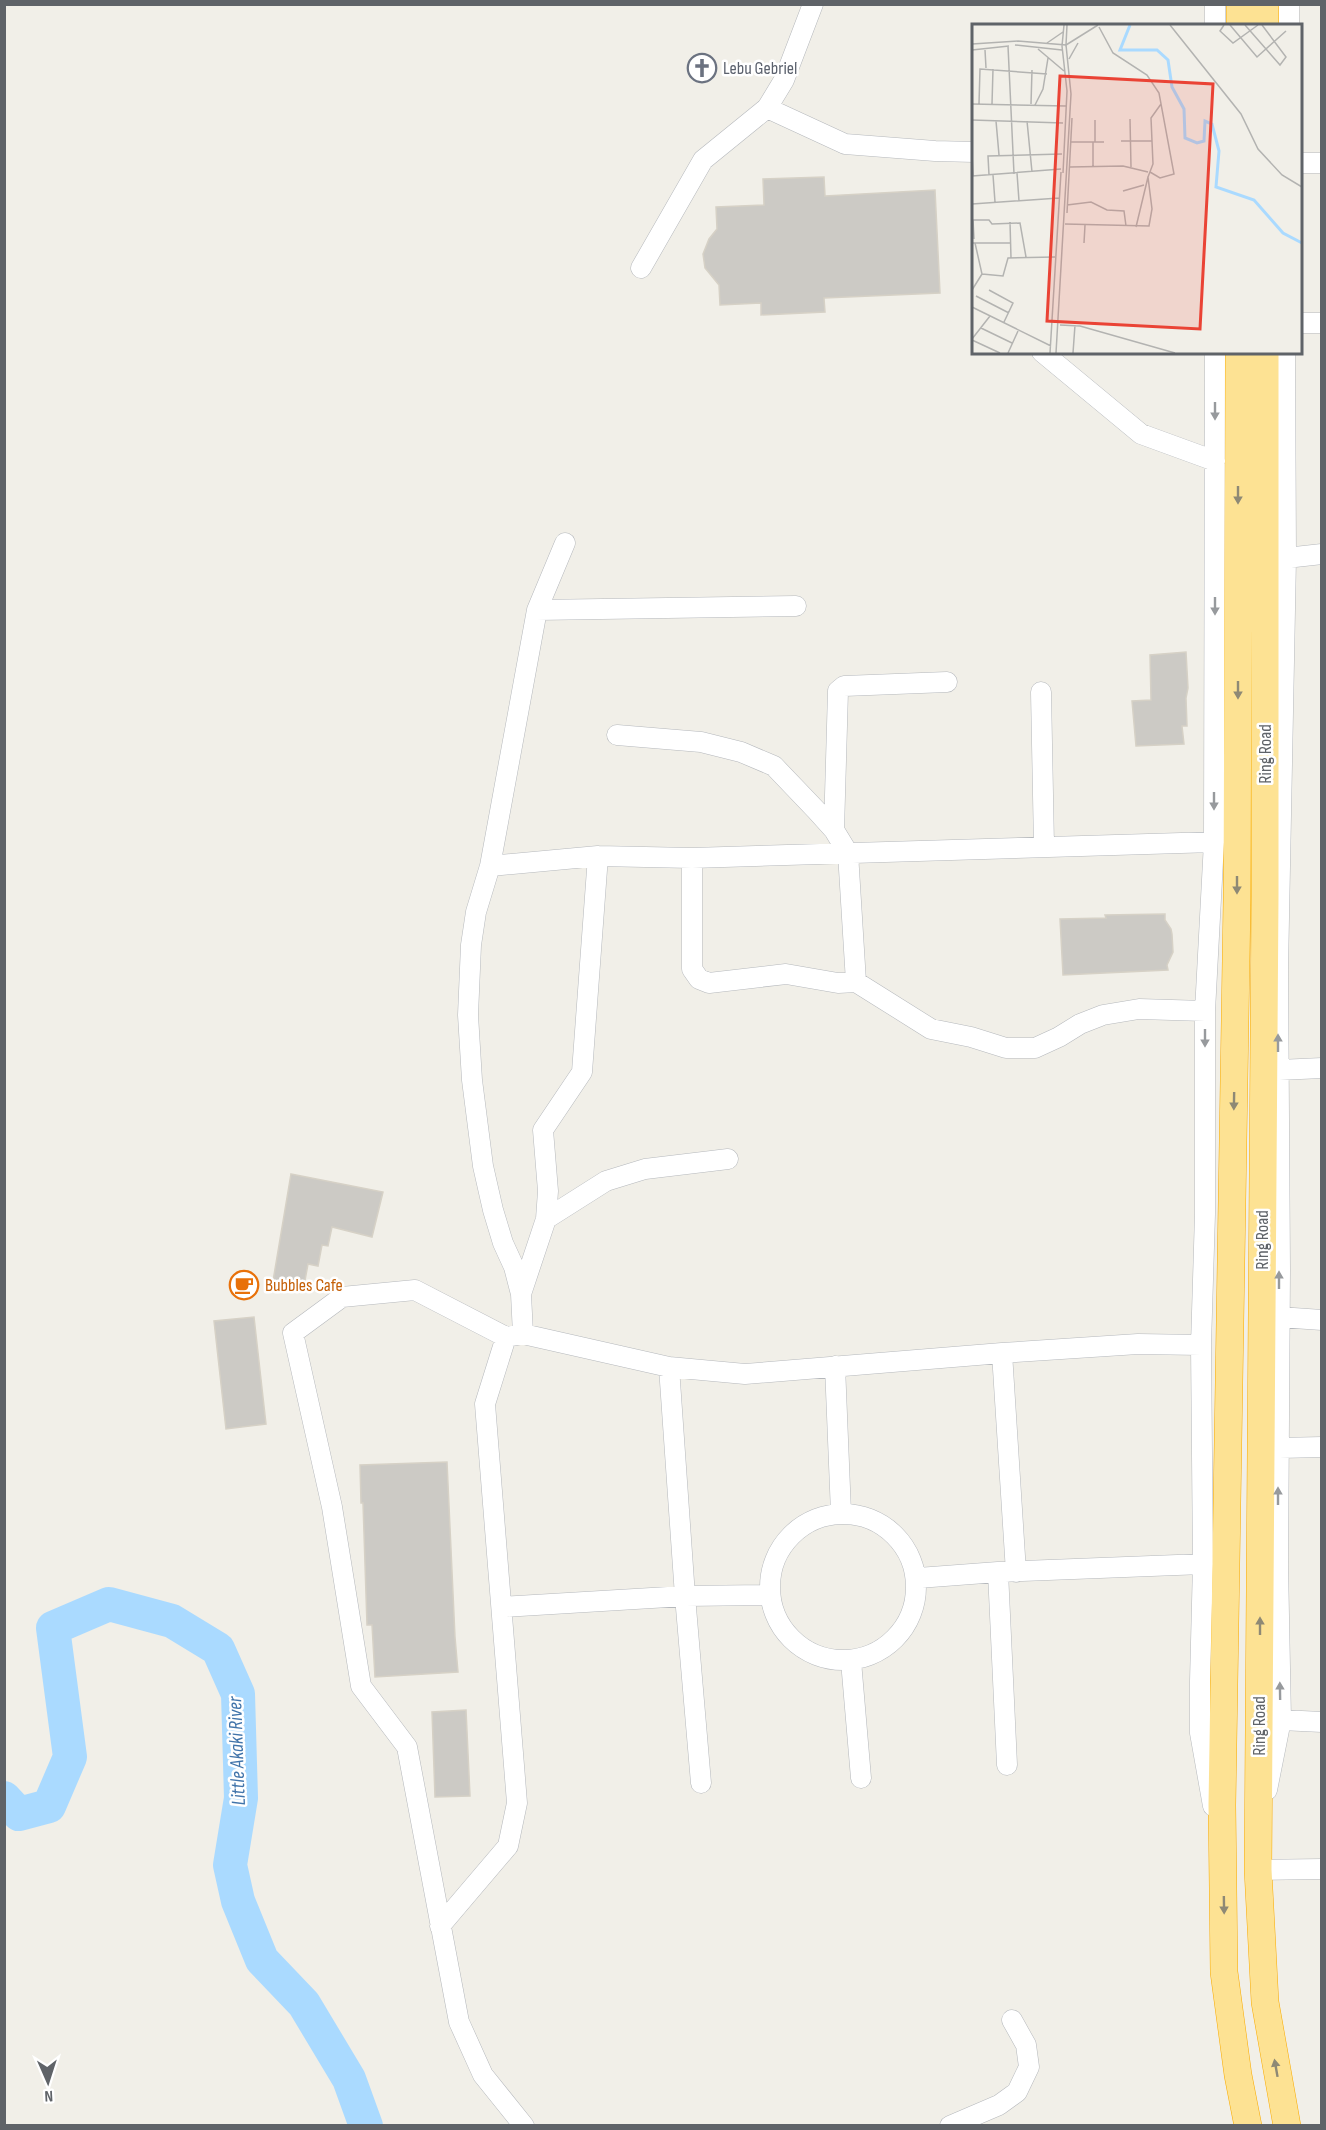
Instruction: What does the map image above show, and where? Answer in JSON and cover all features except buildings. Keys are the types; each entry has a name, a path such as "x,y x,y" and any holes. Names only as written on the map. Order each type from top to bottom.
{"highway":[{"path":"1240,4 1240,24"},
{"path":"1265,4 1265,24"},
{"name":"Ring Road","path":"1239,354 1237,900 1222,1846 1224,1972 1238,2075 1248,2126"},
{"name":"Ring Road","path":"1265,354 1265,907 1258,1870 1265,2002 1287,2126"}],"street":[{"path":"641,268 703,160 768,108 784,80 813,4"},
{"path":"1215,4 1215,24"},
{"path":"1289,4 1289,24"},
{"path":"768,108 845,144 972,152"},
{"path":"1302,163 1322,163"},
{"path":"1302,323 1322,323"},
{"path":"1044,354 1141,434 1215,461"},
{"path":"1215,354 1214,842 1205,1011 1205,1214 1201,1345 1203,1564 1200,1733 1222,1846"},
{"path":"1258,1831 1281,1720 1278,1448 1278,969 1286,558 1285,354"},
{"path":"521,1294 514,1267 503,1243 493,1210 483,1166 469,1044 471,945 476,912 490,866 537,610 565,543"},
{"path":"1286,558 1322,554"},
{"path":"537,610 796,606"},
{"path":"834,831 838,691 844,686 947,682"},
{"path":"1041,692 1044,846"},
{"path":"617,735 701,742 741,752 774,766 834,831 849,853 856,982"},
{"path":"490,866 598,856 692,858 1214,842"},
{"path":"440,1926 508,1846 517,1803 485,1404 514,1336 521,1294 546,1219 548,1191 543,1130 582,1072 598,856"},
{"path":"692,858 692,969 699,979 709,983 786,974 838,983 856,982 931,1029 971,1037 1006,1048 1035,1048 1080,1024 1103,1015 1139,1009 1205,1011"},
{"path":"1279,1070 1322,1068"},
{"path":"546,1219 606,1181 645,1170 728,1159"},
{"path":"524,2126 483,2075 459,2022 407,1746 361,1686 332,1507 293,1333 342,1297 415,1290 514,1336 669,1367 745,1374 1138,1344 1201,1345"},
{"path":"1279,1317 1322,1320"},
{"path":"1002,1353 1007,1572 1007,1765"},
{"path":"835,1366 841,1513"},
{"path":"669,1367 701,1783"},
{"path":"1278,1448 1322,1447"},
{"path":"841,1513 864,1516 884,1525 901,1541 913,1560 918,1578 915,1605 906,1626 891,1643 872,1654 851,1661 827,1658 806,1650 788,1636 776,1617 770,1595 771,1571 780,1548 796,1530 817,1518 841,1513"},
{"path":"918,1578 1203,1564"},
{"path":"502,1607 685,1596 770,1595"},
{"path":"851,1661 861,1778"},
{"path":"1281,1720 1322,1722"},
{"path":"1258,1870 1322,1869"},
{"path":"950,2126 999,2106 1017,2092 1029,2067 1026,2045 1012,2020"}],"waterway":[{"name":"Little Akaki River","path":"4,1798 19,1814 49,1806 70,1757 53,1628 109,1604 172,1621 218,1649 238,1694 241,1798 230,1865 238,1901 262,1960 304,2004 349,2079 366,2126"}],"place":[{"name":"Lebu Gebriel","path":"702,68"},
{"name":"Bubbles Cafe","path":"244,1285"}]}
